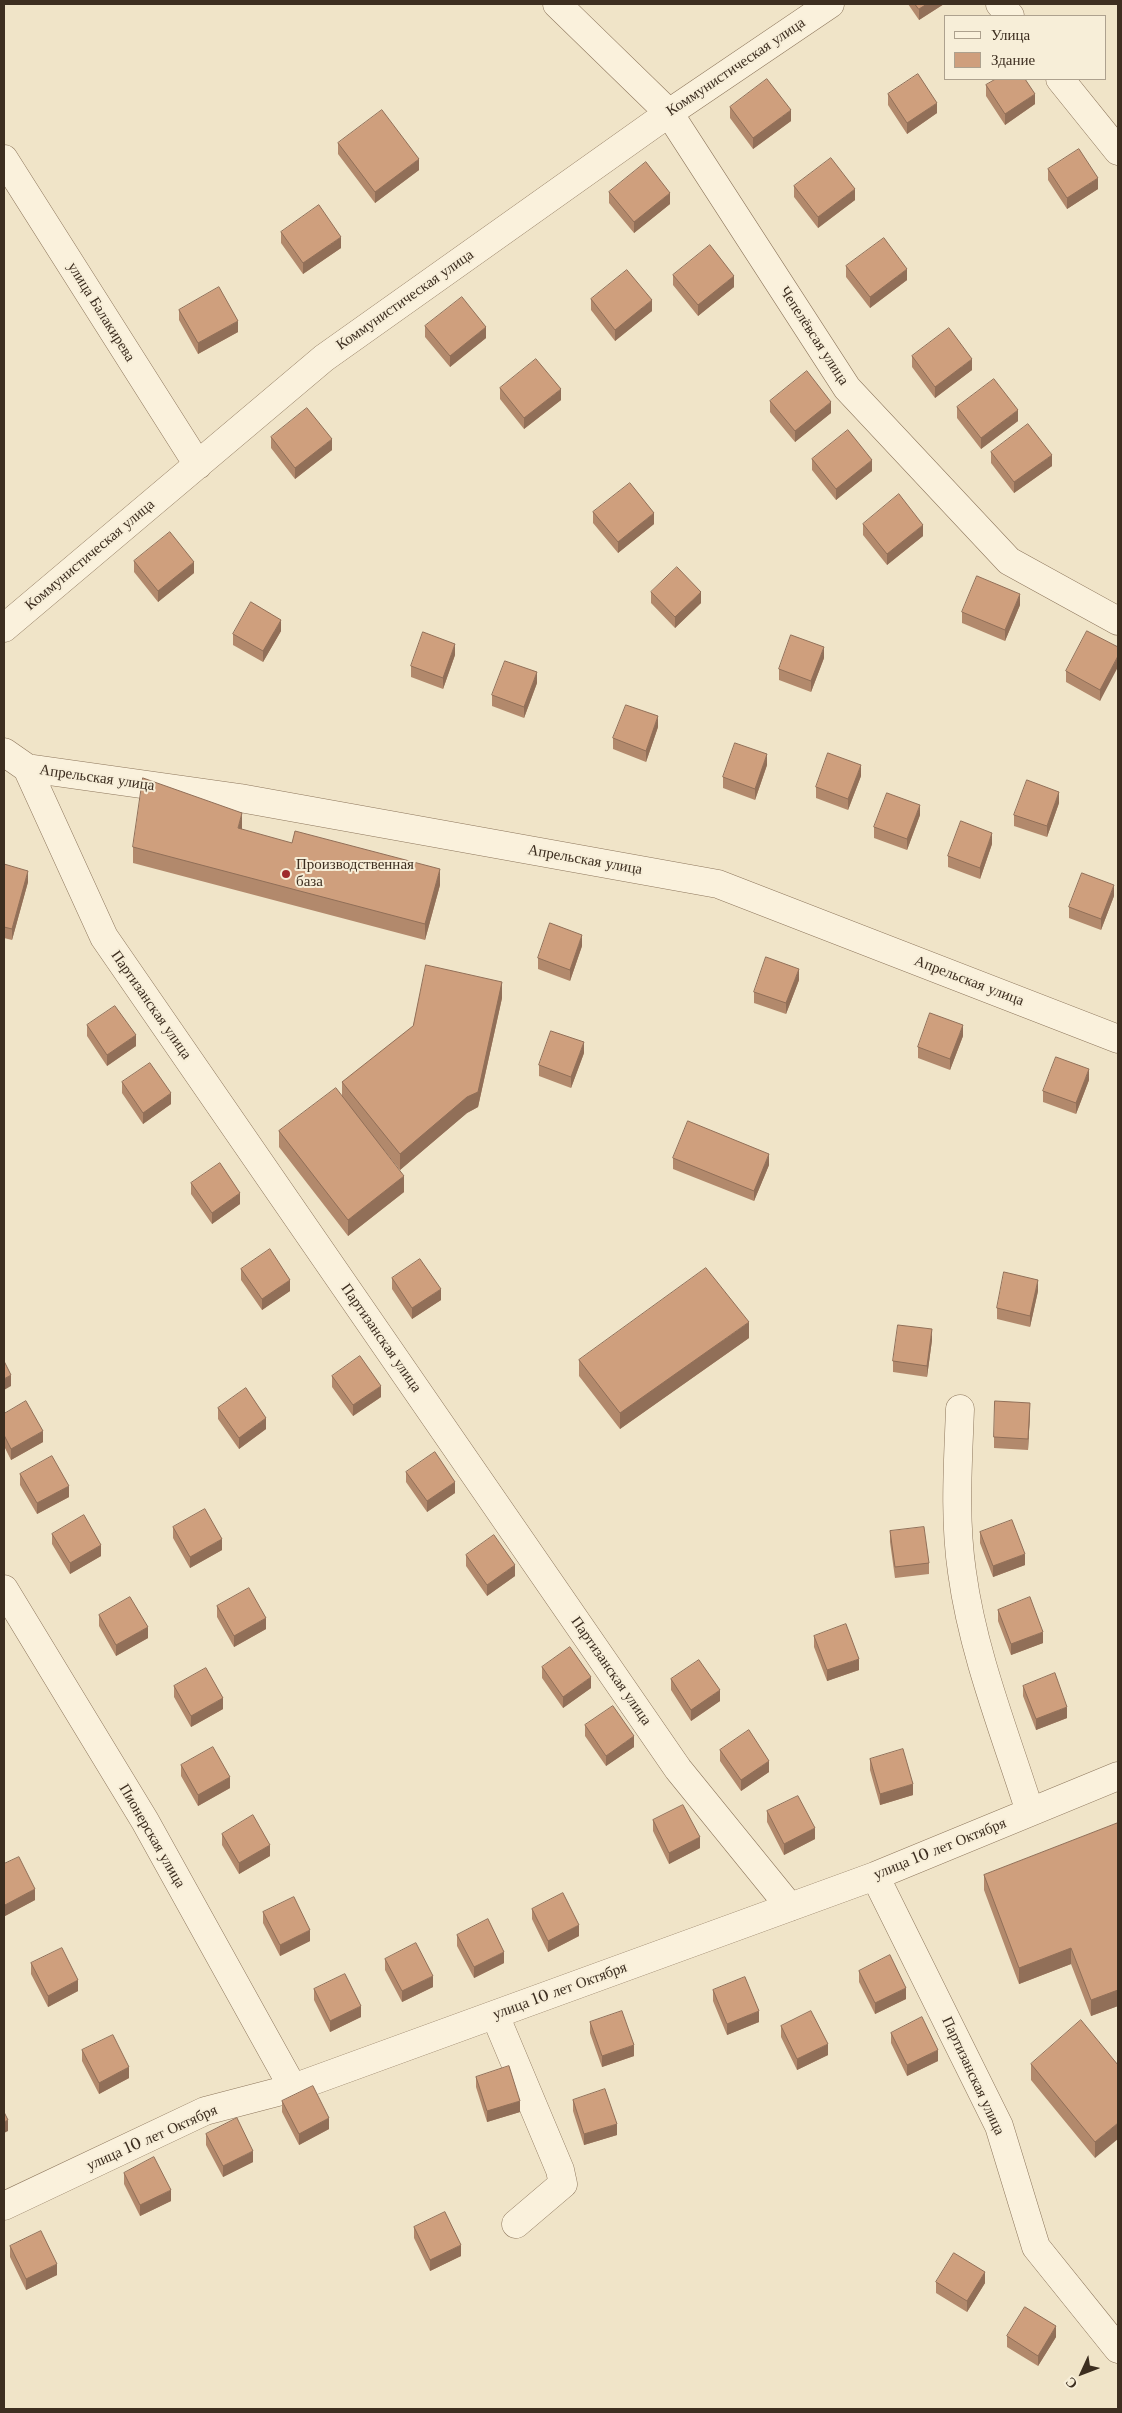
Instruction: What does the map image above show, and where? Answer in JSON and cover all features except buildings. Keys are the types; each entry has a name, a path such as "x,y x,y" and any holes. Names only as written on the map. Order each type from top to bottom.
{"street":[{"name":"Чепелёвсая улица","path":"557,4 669,113 847,388 1009,561 1118,621"},
{"name":"Коммунистическая улица","path":"4,628 324,358 669,113 830,4"},
{"path":"1000,4 1009,15"},
{"path":"1061,80 1118,151"},
{"name":"улица Балакирева","path":"4,159 198,465"},
{"path":"4,752 27,768"},
{"name":"Апрельская улица","path":"27,768 240,798 718,884 1118,1039"},
{"name":"Партизанская улица","path":"27,768 104,937 678,1769 790,1908"},
{"path":"960,1409 956,1504 961,1571 972,1633 1030,1812"},
{"name":"Пионерская улица","path":"4,1590 145,1820 293,2088"},
{"name":"улица 10 лет Октября","path":"4,2206 205,2111 293,2088 790,1908 875,1876 1118,1776"},
{"name":"Партизанская улица","path":"875,1876 1000,2126 1036,2247 1118,2349"},
{"path":"495,2015 560,2170 562,2184 516,2224"}],"place":[{"name":"Производственная база","path":"286,874"}]}
